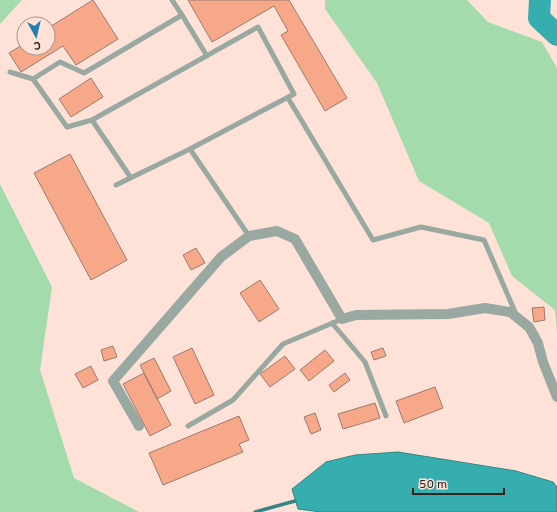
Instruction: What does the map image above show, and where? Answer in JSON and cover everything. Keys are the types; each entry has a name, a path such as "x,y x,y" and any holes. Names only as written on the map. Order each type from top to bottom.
{"street":[{"path":"139,426 113,380 221,257 249,236 277,231 295,239 342,319 356,315 448,314 485,308 510,312 529,327 538,343 543,362 557,397"}],"lane":[{"path":"172,0 207,56"},
{"path":"33,79 60,62 84,73 182,15"},
{"path":"10,72 33,79 67,127 92,120 258,27 294,94 190,149 116,185"},
{"path":"288,98 373,240 421,227 484,240 518,318"},
{"path":"92,120 131,178"},
{"path":"190,149 249,236"},
{"path":"188,426 233,400 283,344 342,319"},
{"path":"332,323 365,362 386,416"}],"green space":[{"path":"0,0 22,0 0,24"},
{"path":"325,0 467,0 488,22 542,42 557,68 557,333 555,310 512,276 489,223 419,181 377,83 325,9"},
{"path":"0,184 52,287 40,370 74,478 139,512 0,512"}],"water":[{"path":"398,452 516,471 553,482 557,487 557,512 321,512 298,509 292,489 326,462 355,455"}],"building":[{"path":"93,0 118,39 76,65 63,46 56,50 56,23"},
{"path":"188,0 289,0 347,98 325,111 281,35 288,31 274,6 212,42"},
{"path":"16,49 16,56 47,56 21,72 9,53"},
{"path":"91,78 103,97 71,117 59,99"},
{"path":"70,154 127,260 91,280 34,173"},
{"path":"196,248 205,263 191,270 183,255"},
{"path":"260,280 279,309 259,322 240,293"},
{"path":"544,307 545,320 534,322 532,308"},
{"path":"113,346 117,357 104,361 101,350"},
{"path":"192,348 214,395 195,404 173,357"},
{"path":"383,348 386,356 374,360 371,352"},
{"path":"325,350 334,361 309,381 300,370"},
{"path":"285,356 295,369 270,387 260,374"},
{"path":"154,358 171,391 157,399 140,365"},
{"path":"91,366 98,380 83,388 75,374"},
{"path":"144,373 171,425 150,436 123,384"},
{"path":"345,373 350,380 334,392 329,385"},
{"path":"435,387 443,408 404,423 396,401"},
{"path":"375,403 380,418 343,429 338,414"},
{"path":"315,413 321,430 311,434 304,417"},
{"path":"239,416 249,440 239,444 243,452 163,485 149,453"}],"waterway":[{"path":"540,0 539,18 557,35"},
{"path":"255,512 295,501"}]}
